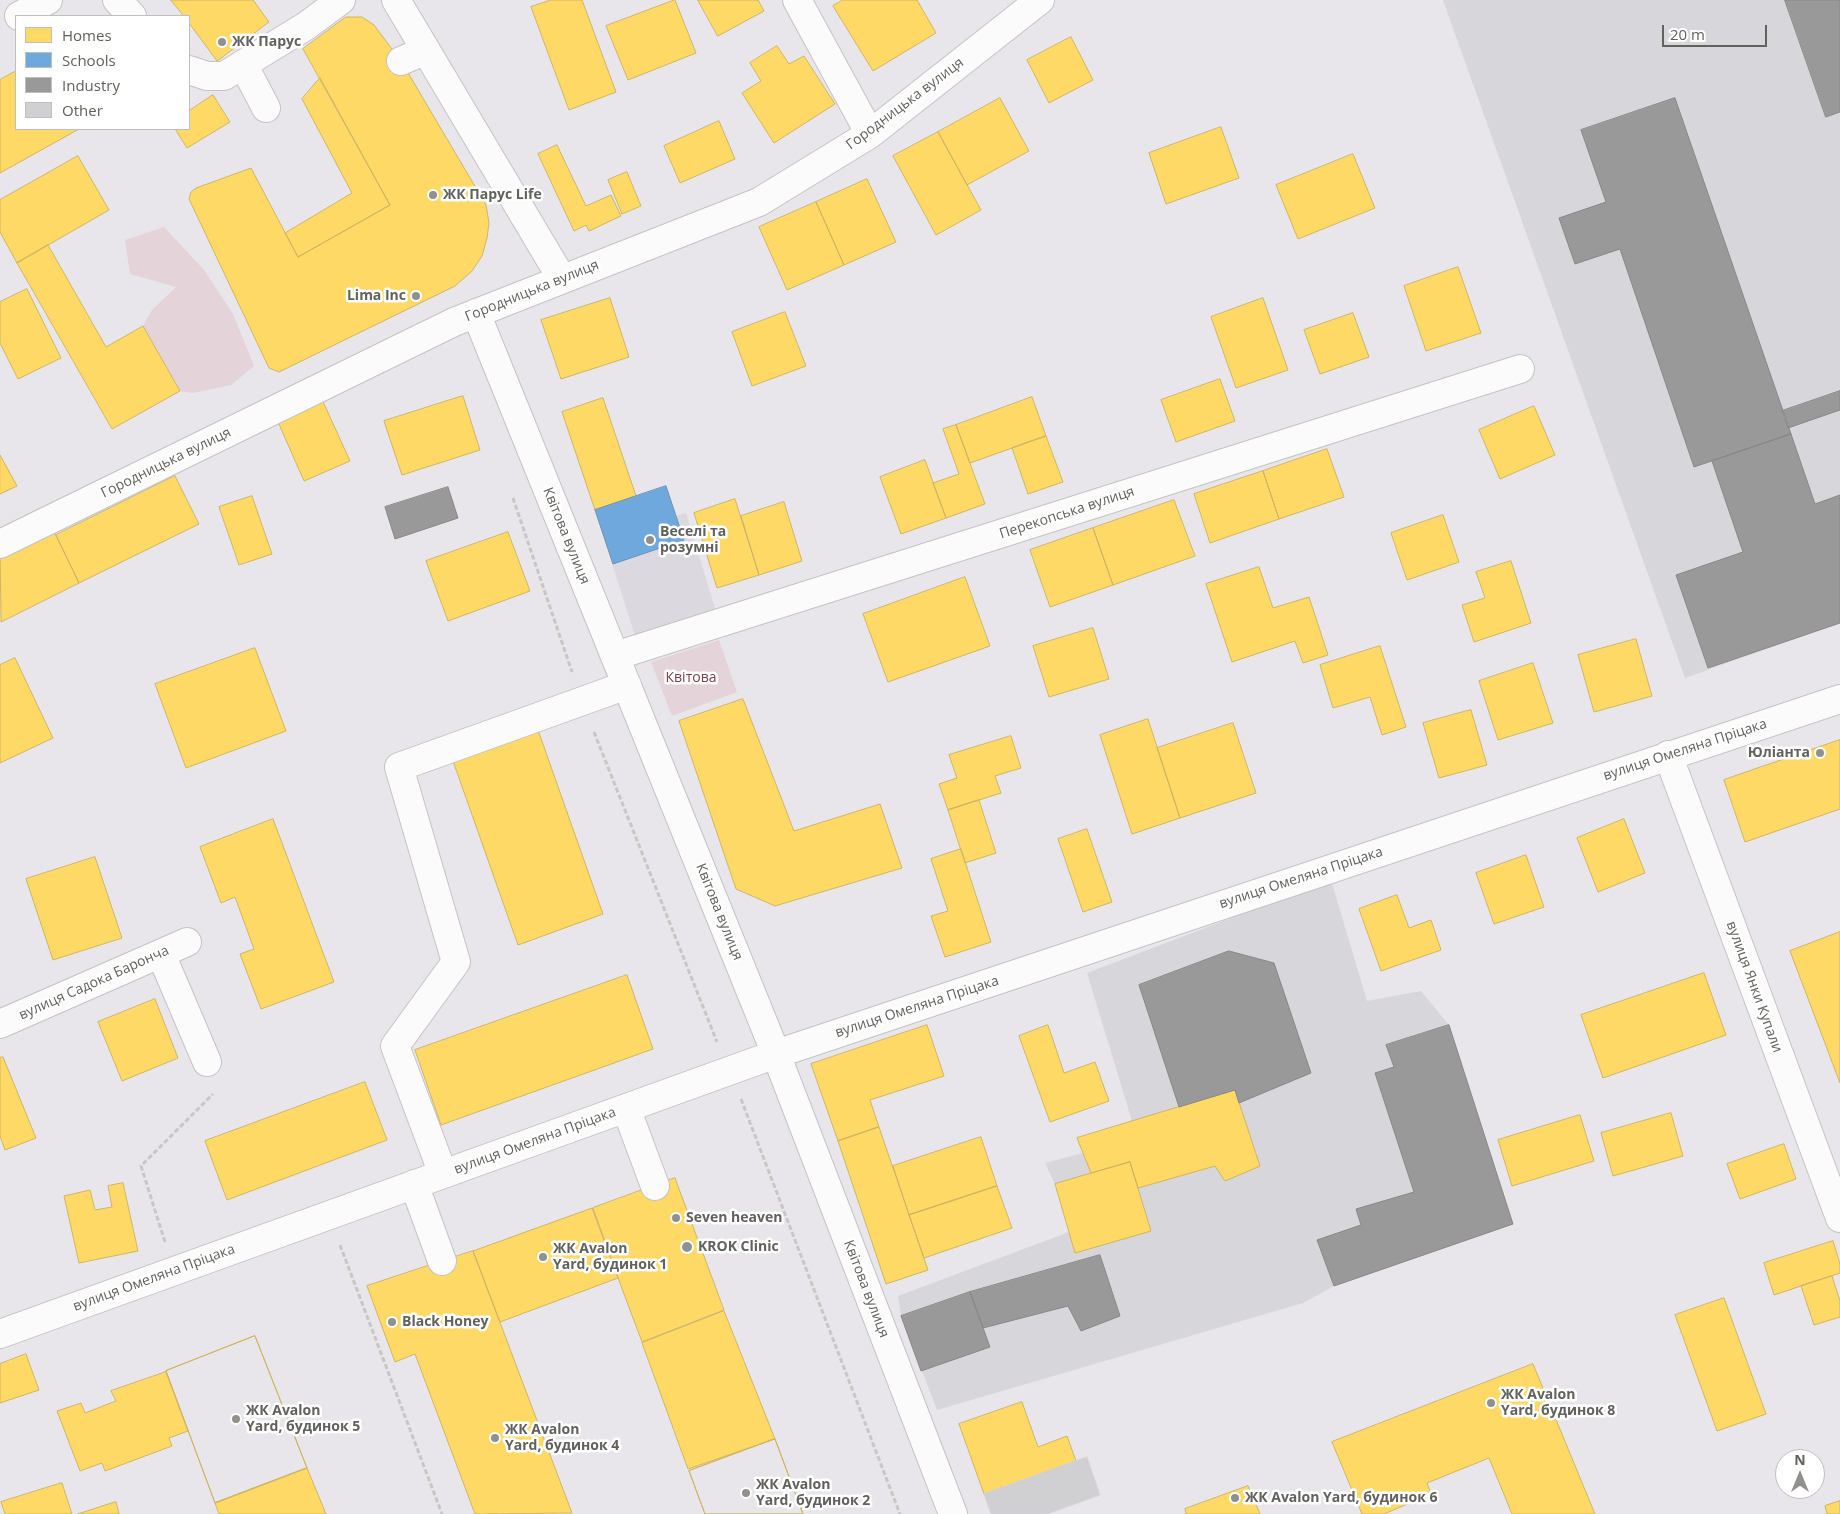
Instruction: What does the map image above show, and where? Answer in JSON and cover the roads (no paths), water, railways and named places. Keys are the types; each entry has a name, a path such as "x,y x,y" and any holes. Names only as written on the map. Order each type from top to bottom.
{"street":[{"path":"21,15 48,0"},
{"path":"116,0 131,15"},
{"path":"190,70 207,76 224,76 306,26 341,0"},
{"path":"396,0 562,278"},
{"path":"797,0 870,134"},
{"name":"Городницька вулиця","path":"0,544 476,312 759,202 870,134 1040,0"},
{"path":"0,27 15,18"},
{"path":"402,61 426,50"},
{"path":"243,64 266,108"},
{"name":"Квітова вулиця","path":"476,312 776,1054 953,1514"},
{"name":"Перекопська вулиця","path":"615,656 1520,370"},
{"path":"443,1174 395,1046 456,962 399,767 627,685"},
{"name":"вулиця Омеляна Пріцака","path":"0,1334 776,1054 1840,698"},
{"name":"вулиця Янки Купали","path":"1668,756 1835,1190 1840,1218"},
{"name":"вулиця Садока Баронча","path":"0,1024 187,942"},
{"path":"161,954 206,1062"},
{"path":"626,1108 655,1186"},
{"path":"411,1186 442,1261"}],"place":[{"name":"ЖК Парус","path":"222,42"},
{"name":"ЖК Парус Life","path":"433,195"},
{"name":"Lima Inc","path":"416,296"},
{"name":"Веселі та розумні","path":"650,540"},
{"name":"Юліанта","path":"1820,753"},
{"name":"Seven heaven","path":"676,1218"},
{"name":"KROK Clinic","path":"687,1247"},
{"name":"ЖК Avalon Yard, будинок 1","path":"543,1257"},
{"name":"Black Honey","path":"392,1322"},
{"name":"ЖК Avalon Yard, будинок 8","path":"1491,1403"},
{"name":"ЖК Avalon Yard, будинок 5","path":"236,1419"},
{"name":"ЖК Avalon Yard, будинок 4","path":"495,1438"},
{"name":"ЖК Avalon Yard, будинок 2","path":"746,1493"},
{"name":"ЖК Avalon Yard, будинок 6","path":"1235,1498"}],"park label":[{"name":"Квітова","path":"691,678"}]}
